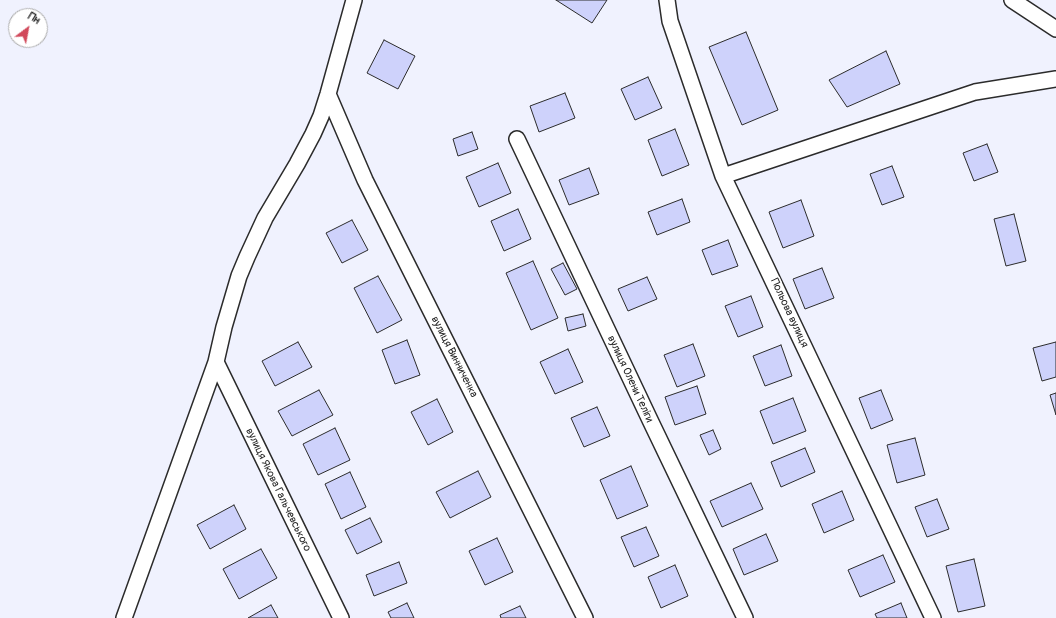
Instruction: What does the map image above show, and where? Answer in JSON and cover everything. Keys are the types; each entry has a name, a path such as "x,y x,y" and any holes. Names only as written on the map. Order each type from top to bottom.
{"street":[{"path":"124,618 216,362 224,327 239,276 265,218 297,164 321,116 354,0"},
{"name":"Польова вулиця","path":"667,0 670,21 724,176 933,618"},
{"path":"1012,0 1056,29"},
{"path":"724,176 975,92 1056,79"},
{"name":"вулиця Винниченка","path":"328,94 365,180 585,618"},
{"name":"вулиця Олени Теліги","path":"517,139 745,618"},
{"name":"вулиця Якова Гальчевського","path":"216,362 341,618"}],"building":[{"path":"556,0 607,0 592,23"},
{"path":"746,32 778,110 742,125 709,47"},
{"path":"384,40 415,56 398,89 367,73"},
{"path":"886,51 900,84 847,107 829,80"},
{"path":"648,77 662,108 635,120 621,89"},
{"path":"565,93 575,118 539,132 530,106"},
{"path":"675,129 689,165 662,176 648,140"},
{"path":"472,132 478,149 458,156 453,139"},
{"path":"987,144 998,172 974,181 963,153"},
{"path":"498,163 511,193 479,207 466,177"},
{"path":"892,166 904,197 882,205 870,174"},
{"path":"589,168 599,194 569,205 559,180"},
{"path":"682,199 690,222 657,235 648,212"},
{"path":"801,200 814,236 783,248 769,212"},
{"path":"518,209 531,239 504,251 491,221"},
{"path":"1014,214 1026,261 1006,266 994,219"},
{"path":"352,220 368,250 342,263 326,233"},
{"path":"728,240 738,266 712,275 702,250"},
{"path":"533,261 558,318 531,330 506,273"},
{"path":"563,263 577,289 565,295 551,269"},
{"path":"822,268 834,298 805,309 793,279"},
{"path":"378,276 402,320 377,333 354,288"},
{"path":"647,277 657,299 628,311 618,289"},
{"path":"751,296 763,327 738,337 725,306"},
{"path":"583,314 586,326 568,331 565,318"},
{"path":"407,340 420,375 395,384 382,350"},
{"path":"298,342 312,367 275,386 262,361"},
{"path":"1056,342 1056,377 1042,381 1033,348"},
{"path":"693,344 705,376 677,387 664,355"},
{"path":"781,345 792,376 765,386 753,356"},
{"path":"568,349 583,382 555,394 540,362"},
{"path":"697,386 706,414 675,425 665,397"},
{"path":"319,390 333,415 292,436 278,411"},
{"path":"881,390 893,420 871,429 859,398"},
{"path":"1056,393 1056,415 1050,395"},
{"path":"793,398 806,431 773,444 760,411"},
{"path":"437,399 453,432 428,445 411,412"},
{"path":"597,407 610,436 584,447 571,418"},
{"path":"335,428 350,460 318,475 303,444"},
{"path":"713,430 721,449 709,455 700,435"},
{"path":"915,438 925,475 897,483 887,445"},
{"path":"805,448 815,472 781,487 771,462"},
{"path":"631,466 648,506 617,519 600,480"},
{"path":"478,471 491,497 450,518 436,492"},
{"path":"350,472 366,507 341,519 325,484"},
{"path":"751,483 763,509 722,527 710,501"},
{"path":"842,491 854,520 824,533 812,504"},
{"path":"937,499 949,529 927,537 915,507"},
{"path":"234,505 246,529 210,549 197,525"},
{"path":"370,518 382,542 357,554 345,530"},
{"path":"646,527 659,556 634,567 621,537"},
{"path":"766,534 778,561 744,575 733,549"},
{"path":"497,538 513,572 485,585 469,551"},
{"path":"261,549 277,578 239,599 223,569"},
{"path":"883,555 895,582 860,597 848,570"},
{"path":"974,559 985,606 958,612 946,566"},
{"path":"399,562 407,583 374,596 366,575"},
{"path":"675,565 688,596 661,608 648,577"},
{"path":"407,603 414,618 391,618 388,612"},
{"path":"901,603 907,618 877,618 875,614"},
{"path":"271,605 278,618 248,618"},
{"path":"520,606 526,618 501,618 500,615"}]}
